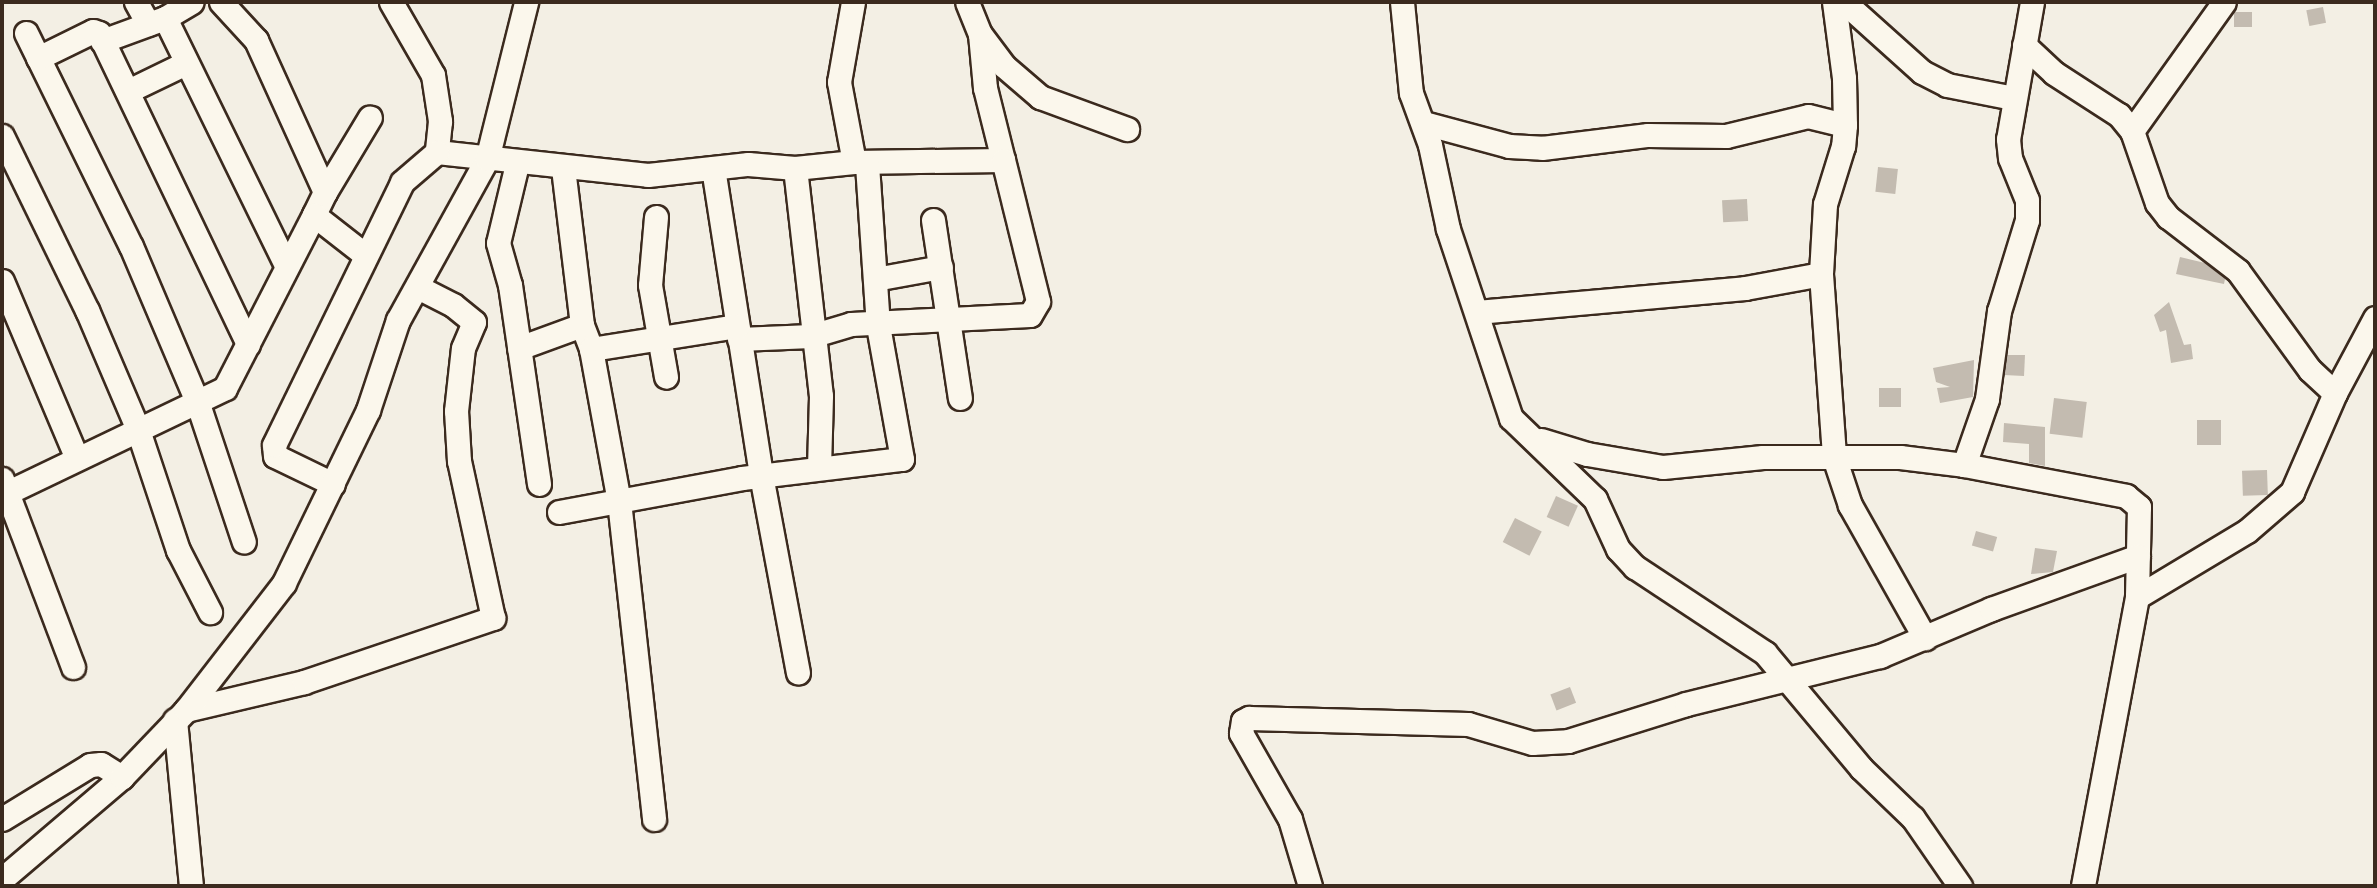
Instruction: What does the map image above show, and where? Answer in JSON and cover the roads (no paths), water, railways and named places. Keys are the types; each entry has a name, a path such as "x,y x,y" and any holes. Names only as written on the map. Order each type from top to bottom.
{"street":[{"path":"136,2 156,21 186,63 286,265"},
{"path":"102,41 156,21 192,2"},
{"path":"221,2 256,40 325,192"},
{"path":"333,484 275,456 274,445 364,254 402,182 437,152 440,113 433,75 391,2"},
{"path":"2,879 122,777 181,715 268,609 307,541 368,410 398,320 487,159 526,2"},
{"path":"559,512 761,475 902,458 878,326 861,162 839,82 853,2"},
{"path":"967,2 980,34 1004,66 1040,97 1127,129"},
{"path":"1402,2 1411,93 1424,123 1448,229 1477,312 1503,402 1522,432 1595,499 1618,549 1634,567 1734,630 1790,681 1861,768 1913,818 1960,886"},
{"path":"1834,2 1844,78 1843,146 1825,204 1821,274 1833,457 1850,505 1925,638"},
{"path":"1844,2 1922,72 1947,85 2013,97"},
{"path":"1964,465 1987,399 1998,311 2027,220 2027,200 2010,158 2013,97 2032,2"},
{"path":"2132,131 2224,2"},
{"path":"38,58 93,31 102,41 248,344"},
{"path":"26,33 131,246 198,404 244,542"},
{"path":"591,349 659,338 738,333 811,336 851,324 878,326 1030,315 1036,308 1026,242 985,88 980,34"},
{"path":"2024,45 2054,73 2119,115 2132,131 2157,203 2168,218 2238,271 2310,370 2335,393"},
{"path":"128,92 186,63"},
{"path":"1424,123 1509,146 1542,148 1648,135 1726,136 1808,116 1844,125"},
{"path":"73,667 4,489 137,427 198,404 234,379 286,265 325,192 370,117"},
{"path":"2,136 87,310 137,427 178,550 210,612"},
{"path":"437,152 517,164 648,175 748,164 795,168 861,162 1003,160"},
{"path":"517,164 498,243 519,348 539,484"},
{"path":"563,168 582,325 591,349 619,500 654,819"},
{"path":"713,168 761,475 798,673"},
{"path":"795,168 811,336 821,396 819,467"},
{"path":"314,215 364,254"},
{"path":"656,217 650,285 666,377"},
{"path":"933,220 960,398"},
{"path":"875,279 941,267"},
{"path":"1477,312 1745,288 1821,274"},
{"path":"2,281 76,456"},
{"path":"181,715 304,682 493,618 459,461 456,411 463,348 474,322 453,305 418,288"},
{"path":"2137,597 2273,512 2292,492 2335,393 2375,317"},
{"path":"519,348 582,325"},
{"path":"1522,432 1558,448 1663,467 1763,457 1900,457 1964,465 2132,498 2139,507 2137,597 2083,886"},
{"path":"1310,886 1290,819 1241,733 1243,721 1249,718 1468,724 1532,743 1560,742 1686,704 1790,681 1925,638 1991,609 2138,556"},
{"path":"181,715 191,886"},
{"path":"2,819 90,765 101,764 122,777"}]}
